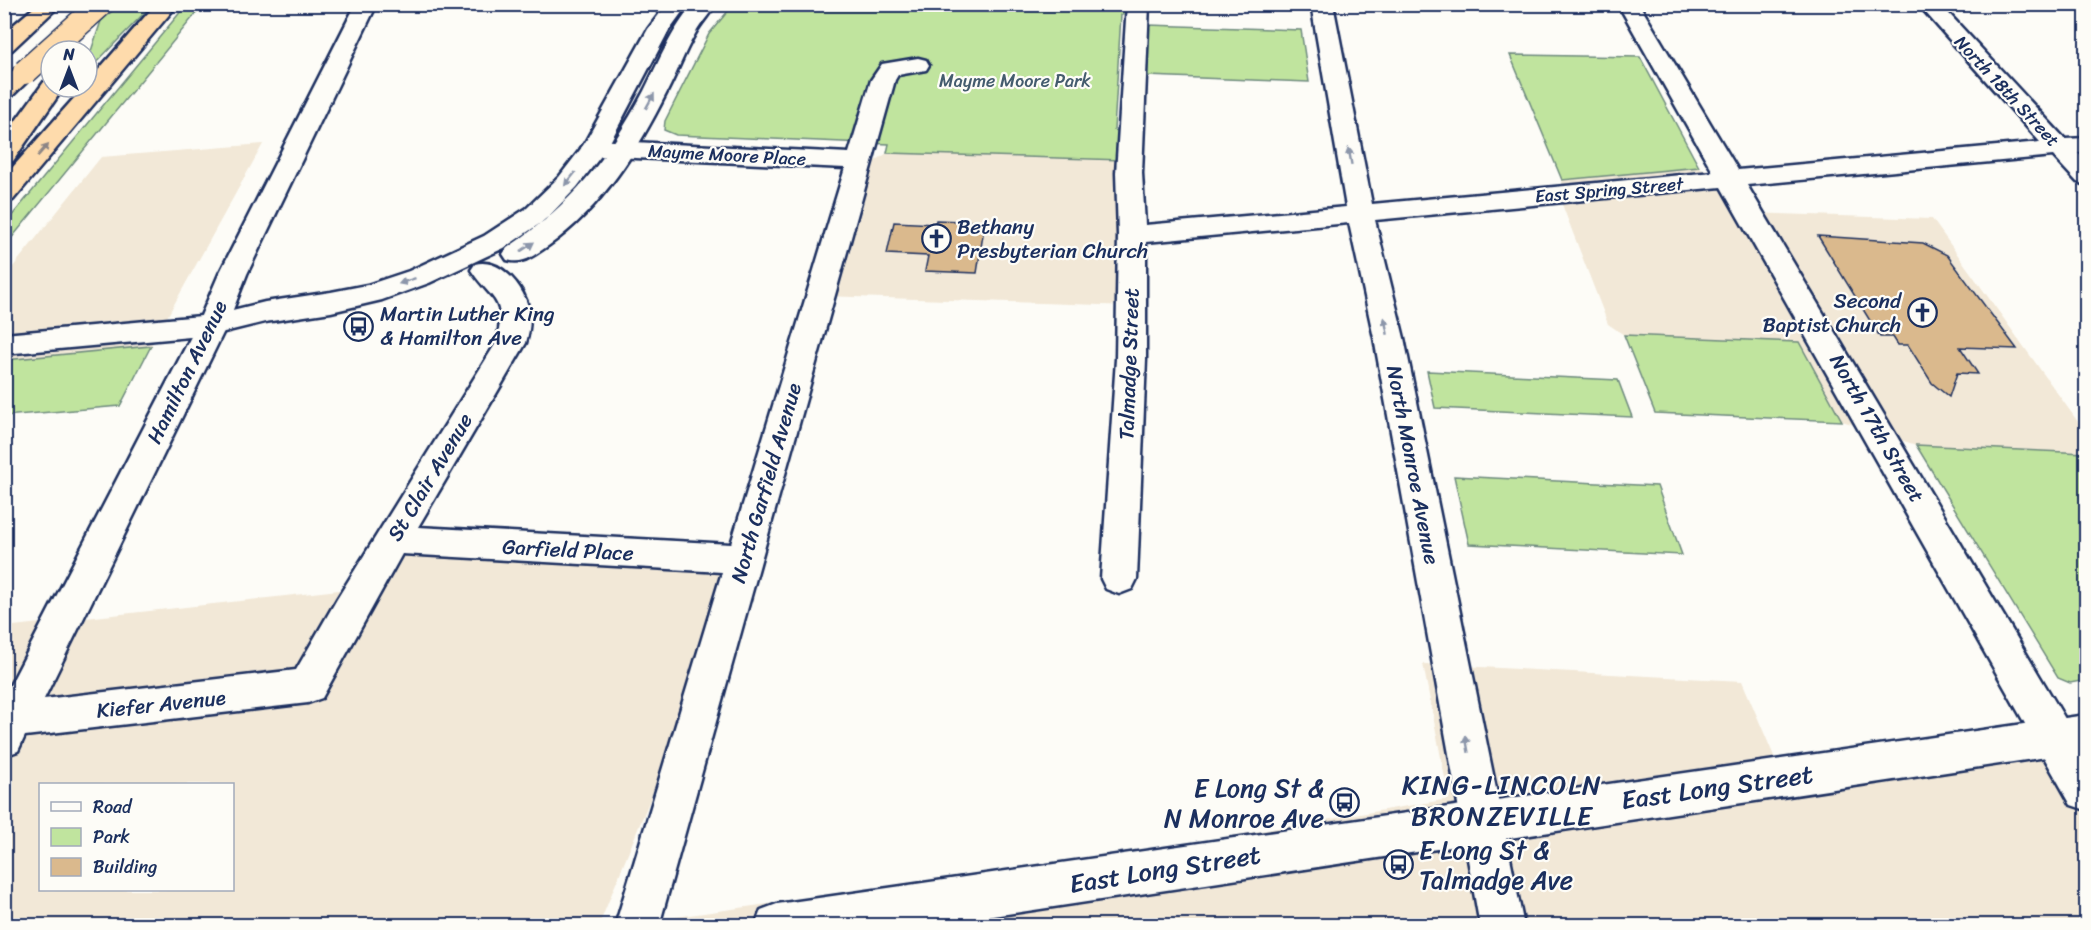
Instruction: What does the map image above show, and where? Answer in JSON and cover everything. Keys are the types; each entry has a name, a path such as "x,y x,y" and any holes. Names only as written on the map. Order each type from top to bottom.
{"highway":[{"path":"4,45 51,4"},
{"path":"74,39 86,4"},
{"path":"4,91 101,4"},
{"path":"4,194 168,4"},
{"path":"4,156 44,99"}],"street":[{"name":"Hamilton Avenue","path":"9,729 212,325 233,274 367,4"},
{"path":"4,344 212,325 265,312 372,293 419,277 494,242 536,214 568,182 594,148 659,29 678,4"},
{"path":"212,325 252,332 323,325 430,295 518,253 563,222 597,187 624,150 686,30 706,4"},
{"name":"Talmadge Street","path":"1119,579 1131,358 1132,235 1129,173 1138,4"},
{"name":"North Monroe Avenue","path":"1322,4 1360,213 1389,338 1502,926"},
{"name":"North 17th Street","path":"1628,4 1729,179 2071,735 2086,791"},
{"name":"North 18th Street","path":"1928,4 2086,177"},
{"name":"North Garfield Avenue","path":"637,926 886,73 897,66 918,64"},
{"name":"East Spring Street","path":"1132,235 2086,145"},
{"name":"Mayme Moore Place","path":"594,148 860,161"},
{"name":"St Clair Avenue","path":"308,686 392,540 511,343 517,322 512,300 485,270"},
{"name":"Garfield Place","path":"392,540 744,559"},
{"name":"Kiefer Avenue","path":"9,729 308,686"},
{"name":"East Long Street","path":"777,926 2071,735"}],"shaded area":[{"path":"263,144 151,346 5,360 4,278 101,157"},
{"path":"887,153 1123,160 1132,306 822,296 856,174"},
{"path":"1699,167 1733,181 1752,213 1932,219 2086,433 2086,453 1916,445 1842,421 1799,342 1624,335 1608,324 1558,194 1562,180"},
{"path":"400,533 742,554 724,617 599,925 5,925 4,627 366,587"},
{"path":"1423,664 1742,681 1782,775 2049,729 2086,793 2086,925 612,926 1143,851 1449,799"}],"green space":[{"path":"187,4 203,5 5,246 5,224"},
{"path":"119,5 152,5 99,60 99,39 95,39 101,21"},
{"name":"Mayme Moore Park","path":"733,5 1129,5 1129,14 1121,15 1114,130 1123,131 1123,160 887,153 889,144 676,135 664,130 665,121 709,34"},
{"path":"1148,25 1301,30 1309,82 1147,76"},
{"path":"1510,55 1640,57 1699,167 1562,180"},
{"path":"1624,335 1799,342 1842,421 1655,413"},
{"path":"151,346 120,406 5,416 5,360"},
{"path":"1427,371 1618,380 1632,417 1435,408"},
{"path":"1916,445 2086,453 2086,680 2070,683 2058,678"},
{"path":"1454,476 1657,486 1682,555 1469,544"}],"building":[{"name":"Bethany Presbyterian Church","path":"936,220 985,222 977,273 925,271 928,256 887,254 894,222 935,224"},
{"name":"Second Baptist Church","path":"1818,236 1923,243 1947,255 2017,349 1960,347 1978,374 1957,373 1949,397 1932,383 1908,345 1898,345 1893,337 1880,337"}],"place":[{"name":"Bethany Presbyterian Church","path":"936,239"},
{"name":"Second Baptist Church","path":"1922,313"},
{"name":"Martin Luther King & Hamilton Ave","path":"359,326"},
{"name":"E Long St & N Monroe Ave","path":"1345,803"},
{"name":"E Long St & Talmadge Ave","path":"1398,865"}],"district":[{"name":"KING-LINCOLN BRONZEVILLE","path":"1502,800"}]}
